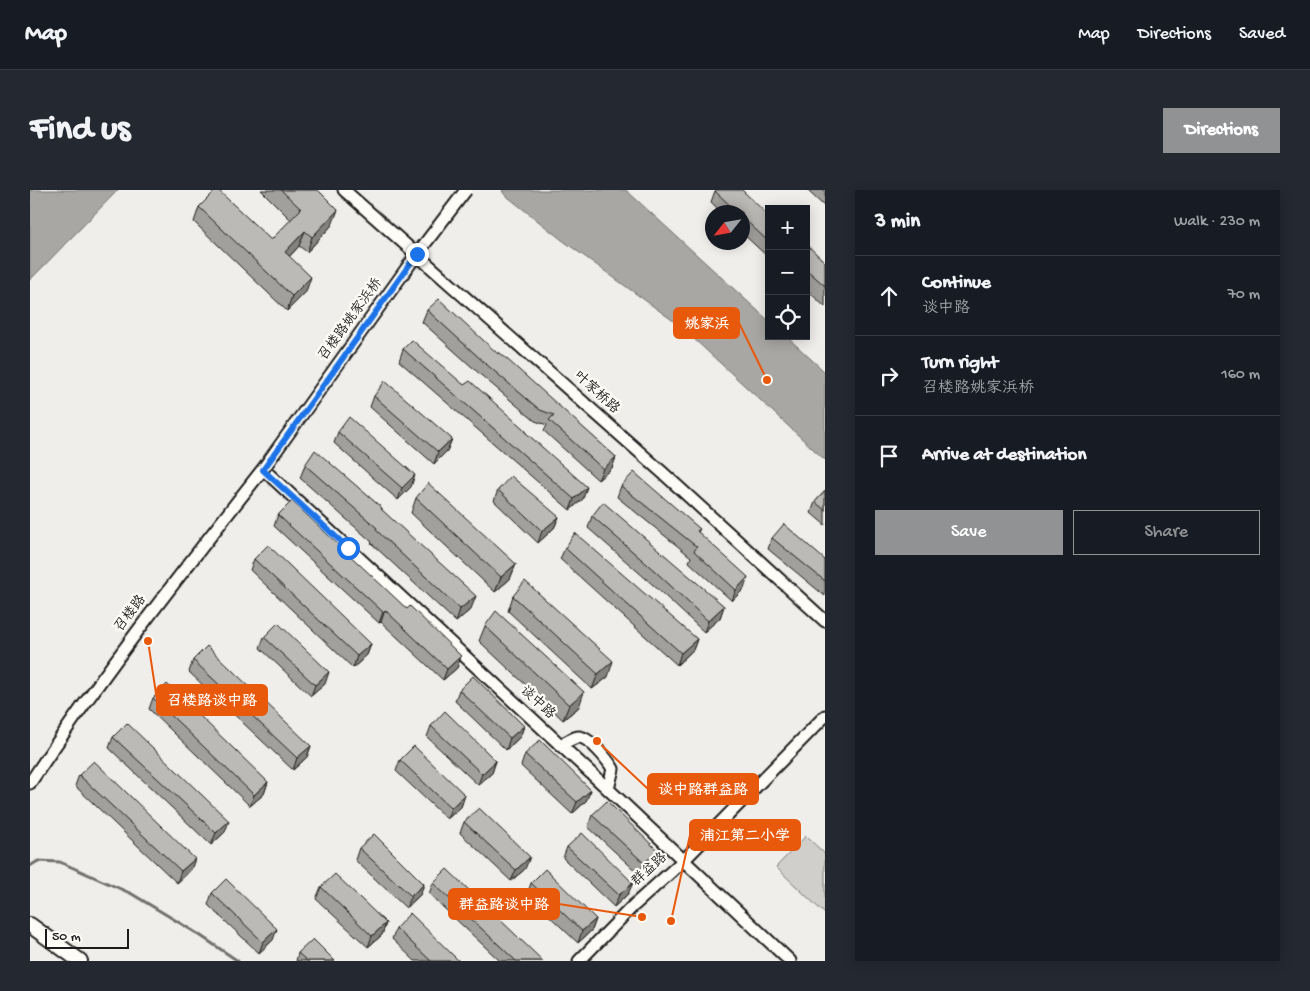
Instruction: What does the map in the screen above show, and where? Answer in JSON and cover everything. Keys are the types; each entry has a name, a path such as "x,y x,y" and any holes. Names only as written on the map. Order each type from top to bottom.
{"main road":[{"path":"30,925 80,961"}],"street":[{"name":"叶家桥路","path":"344,190 634,447 825,621"},
{"name":"召楼路姚家浜桥","path":"263,470 466,190"},
{"name":"谈中路","path":"263,470 608,789 790,961"},
{"name":"召楼路","path":"30,783 72,720 134,634 263,470"},
{"name":"群益路","path":"579,961 683,860 825,716"},
{"path":"560,745 578,737 586,739 613,769 608,789"}],"shaded area":[{"path":"30,190 118,190 30,280"},
{"path":"502,190 626,190 765,317 765,340 790,340 825,372 825,460 679,325 562,240 504,194"},
{"path":"806,836 825,854 825,914 776,867"}],"building":[{"path":"216,190 271,240 301,209 281,190 318,190 338,210 312,237 305,231 285,252 311,277 292,296 199,207"},
{"path":"742,190 765,212 765,238 750,224 750,205 730,205 715,191"},
{"path":"810,248 825,262 825,286 810,273"},
{"path":"439,299 498,354 499,352 616,457 603,469 549,420 554,415 540,410 427,310"},
{"path":"412,340 464,385 470,381 587,487 574,499 403,349"},
{"path":"385,381 452,439 438,452 374,396"},
{"path":"349,417 415,475 402,488 338,432"},
{"path":"315,450 382,508 476,596 460,609 376,530 377,528 305,465"},
{"path":"634,472 700,529 697,531 748,577 736,590 694,551 697,547 621,486"},
{"path":"511,476 559,517 542,531 498,490"},
{"path":"428,483 516,564 501,577 416,498"},
{"path":"825,491 825,510 815,502"},
{"path":"292,501 407,609 410,606 461,656 447,669 385,610 383,612 278,515"},
{"path":"603,502 724,606 708,621 592,516"},
{"path":"784,524 825,560 825,581 772,538"},
{"path":"575,533 697,639 681,653 565,548"},
{"path":"268,545 371,644 357,656 254,559"},
{"path":"525,581 613,661 598,674 513,596"},
{"path":"496,611 584,692 569,705 485,626"},
{"path":"278,623 329,672 315,685 264,637"},
{"path":"207,646 311,746 297,758 193,660"},
{"path":"473,676 524,726 510,738 459,690"},
{"path":"167,684 268,782 254,795 153,698"},
{"path":"445,711 496,761 482,774 431,726"},
{"path":"127,723 229,821 216,833 113,737"},
{"path":"540,740 591,790 577,802 525,754"},
{"path":"414,746 465,795 451,808 400,760"},
{"path":"94,761 195,859 181,871 79,775"},
{"path":"607,801 658,851 644,863 592,815"},
{"path":"479,808 530,857 516,870 464,822"},
{"path":"582,833 633,883 619,895 567,847"},
{"path":"374,834 424,884 411,896 359,848"},
{"path":"447,869 543,961 516,961 433,883"},
{"path":"545,869 596,919 582,931 531,883"},
{"path":"335,874 386,923 372,936 321,887"},
{"path":"226,879 277,929 263,942 212,893"},
{"path":"410,913 459,961 431,961 396,928"},
{"path":"313,939 335,961 307,961 298,953"}],"waterway":[{"path":"30,866 38,861 60,862 132,894 238,961"}],"place":[{"name":"姚家浜","path":"767,380"},
{"name":"召楼路谈中路","path":"148,641"},
{"name":"谈中路群益路","path":"597,741"},
{"name":"群益路谈中路","path":"642,917"},
{"name":"浦江第二小学","path":"671,921"}],"route":[{"path":"348,548 263,470 417,254"}]}
